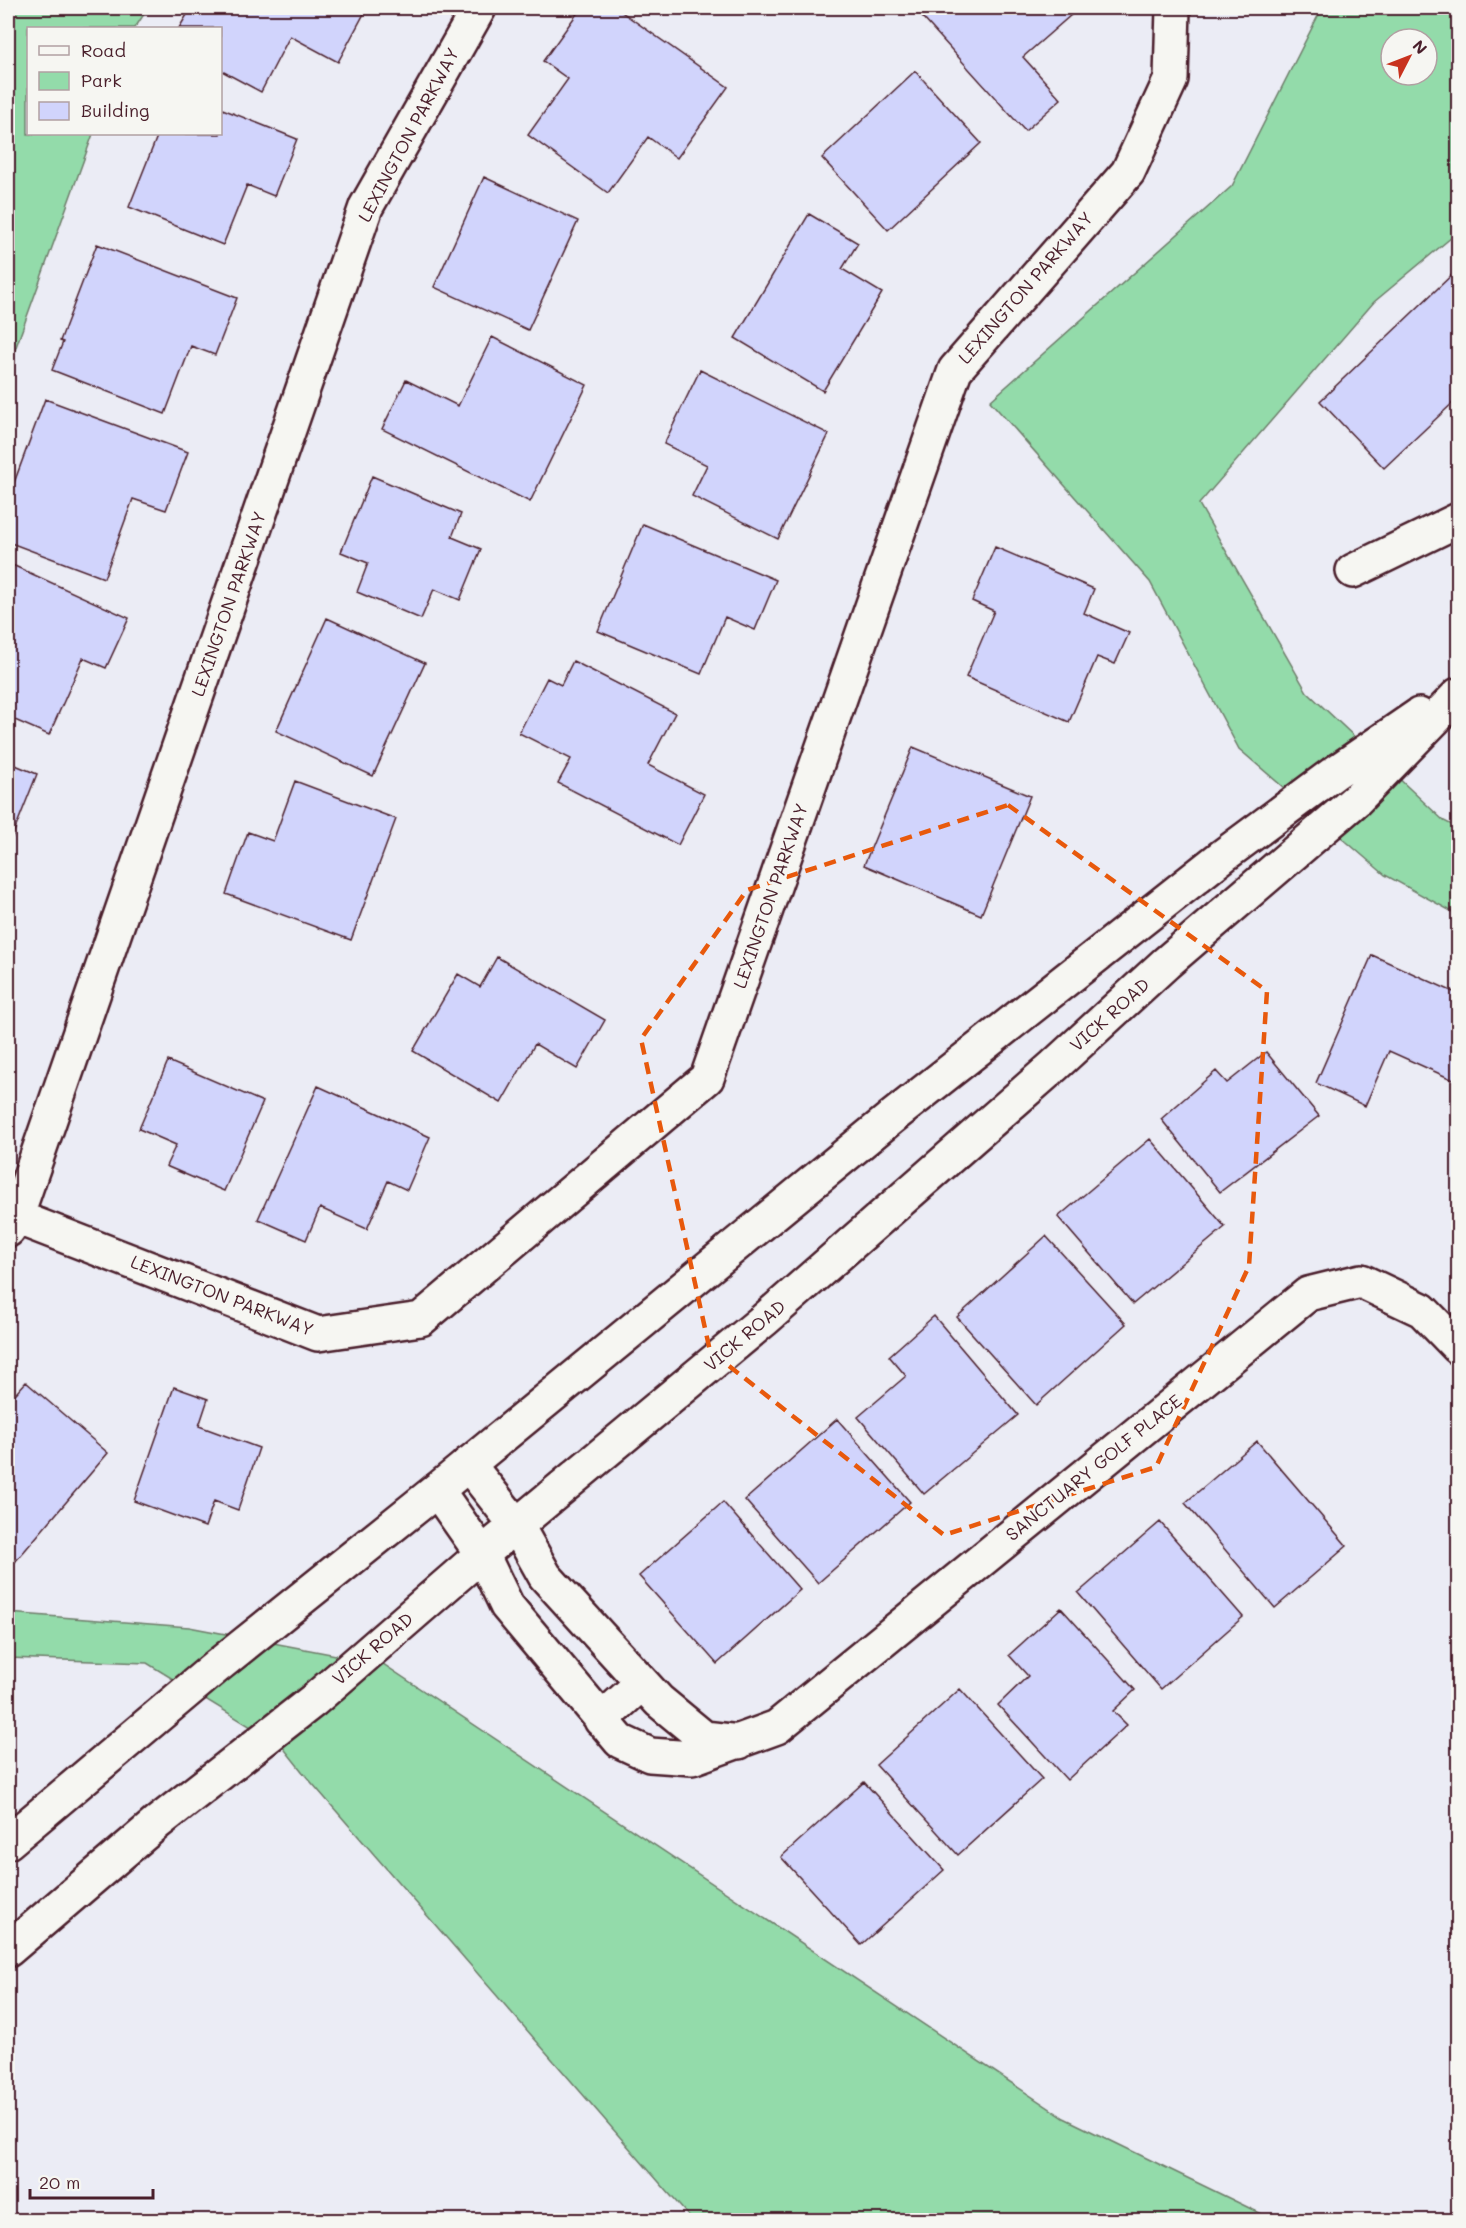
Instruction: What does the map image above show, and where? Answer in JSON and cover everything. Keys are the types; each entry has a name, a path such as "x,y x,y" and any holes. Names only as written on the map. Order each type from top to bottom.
{"street":[{"name":"LEXINGTON PARKWAY","path":"479,8 366,207 12,1223 318,1334 421,1319 707,1078 955,370 1128,172 1171,79 1173,8"},
{"path":"1353,571 1458,520"},
{"path":"8,1842 216,1667 437,1490 892,1117 1224,855 1333,774 1458,688"},
{"name":"VICK ROAD","path":"8,1950 158,1822 314,1700 482,1554 764,1320 1054,1066 1175,955 1356,800 1458,695"},
{"name":"SANCTUARY GOLF PLACE","path":"437,1490 482,1554 507,1606 601,1720 621,1741 650,1755 692,1758 777,1727 1308,1294 1361,1281 1422,1310 1458,1347"},
{"name":"SANCTUARY GOLF PLACE","path":"468,1464 517,1526 545,1576 658,1701 704,1738 739,1742"},
{"path":"601,1720 642,1683"}],"highlighted area":[{"path":"1008,805 1267,991 1249,1266 1156,1467 944,1535 710,1351 641,1039 747,890"}],"green space":[{"path":"8,8 148,8 136,27 27,27 27,135 93,135 8,369"},
{"path":"1322,8 1458,8 1458,232 1374,302 1199,504 1307,692 1444,821 1458,828 1458,915 1385,875 1239,749 1150,582 990,401 1232,186"},
{"path":"8,1613 189,1627 383,1664 1064,2118 1274,2220 692,2220 282,1746 147,1663 8,1658"}],"building":[{"path":"191,8 367,8 338,62 290,36 261,92 222,71 222,27 180,27"},
{"path":"581,8 616,8 728,87 677,158 648,137 608,193 528,135 568,79 543,61"},
{"path":"914,8 1079,8 1023,57 1061,99 1025,131"},
{"path":"915,71 981,143 888,230 822,158"},
{"path":"222,109 297,139 274,196 247,185 223,245 129,207 158,135 222,135"},
{"path":"484,177 578,221 528,330 434,287"},
{"path":"809,214 858,243 842,269 882,293 823,391 735,338"},
{"path":"97,244 237,298 215,355 191,346 165,414 52,370 63,342 60,341"},
{"path":"1458,269 1458,398 1384,468 1320,401"},
{"path":"492,337 587,385 530,502 382,429 406,380 458,406"},
{"path":"700,370 829,434 778,539 692,496 707,465 664,444"},
{"path":"45,399 188,452 166,510 133,499 104,578 8,542 8,499"},
{"path":"372,476 461,514 452,537 481,549 460,600 434,589 421,619 357,592 368,563 341,552"},
{"path":"643,524 776,580 755,630 725,617 701,674 598,631"},
{"path":"995,547 1094,589 1084,613 1129,633 1115,664 1097,657 1069,722 966,677 994,611 972,601"},
{"path":"8,563 129,618 106,668 83,658 49,735 8,717"},
{"path":"327,618 425,663 373,776 276,731"},
{"path":"573,661 675,713 648,765 704,794 678,845 558,783 571,759 519,733 547,678 561,685"},
{"path":"913,747 1030,796 981,915 864,865"},
{"path":"8,762 37,774 8,847"},
{"path":"295,781 396,819 351,940 226,894 248,832 273,841"},
{"path":"1372,955 1458,994 1458,1082 1389,1051 1365,1106 1316,1083"},
{"path":"497,957 605,1020 577,1069 535,1044 501,1103 413,1051 458,974 480,987"},
{"path":"1266,1052 1319,1116 1220,1192 1161,1119 1216,1071 1227,1083"},
{"path":"168,1061 263,1102 224,1191 166,1166 176,1145 139,1129"},
{"path":"318,1086 430,1137 407,1190 388,1181 367,1229 320,1208 306,1240 258,1219"},
{"path":"1150,1139 1225,1227 1133,1304 1058,1217"},
{"path":"1046,1236 1126,1324 1036,1405 957,1317"},
{"path":"934,1316 1018,1415 924,1494 858,1417 906,1376 889,1356"},
{"path":"26,1382 108,1453 15,1562 8,1556 8,1402"},
{"path":"174,1387 208,1399 199,1426 259,1448 238,1510 214,1501 205,1527 134,1501"},
{"path":"837,1419 910,1502 818,1583 745,1500"},
{"path":"1257,1441 1347,1546 1275,1608 1185,1503"},
{"path":"723,1502 800,1590 717,1664 639,1576"},
{"path":"1160,1522 1243,1617 1161,1689 1078,1593"},
{"path":"1061,1608 1135,1690 1113,1711 1127,1725 1067,1780 998,1705 1028,1676 1009,1655"},
{"path":"960,1689 1042,1779 958,1855 876,1765"},
{"path":"864,1782 944,1870 861,1945 781,1857"}]}
